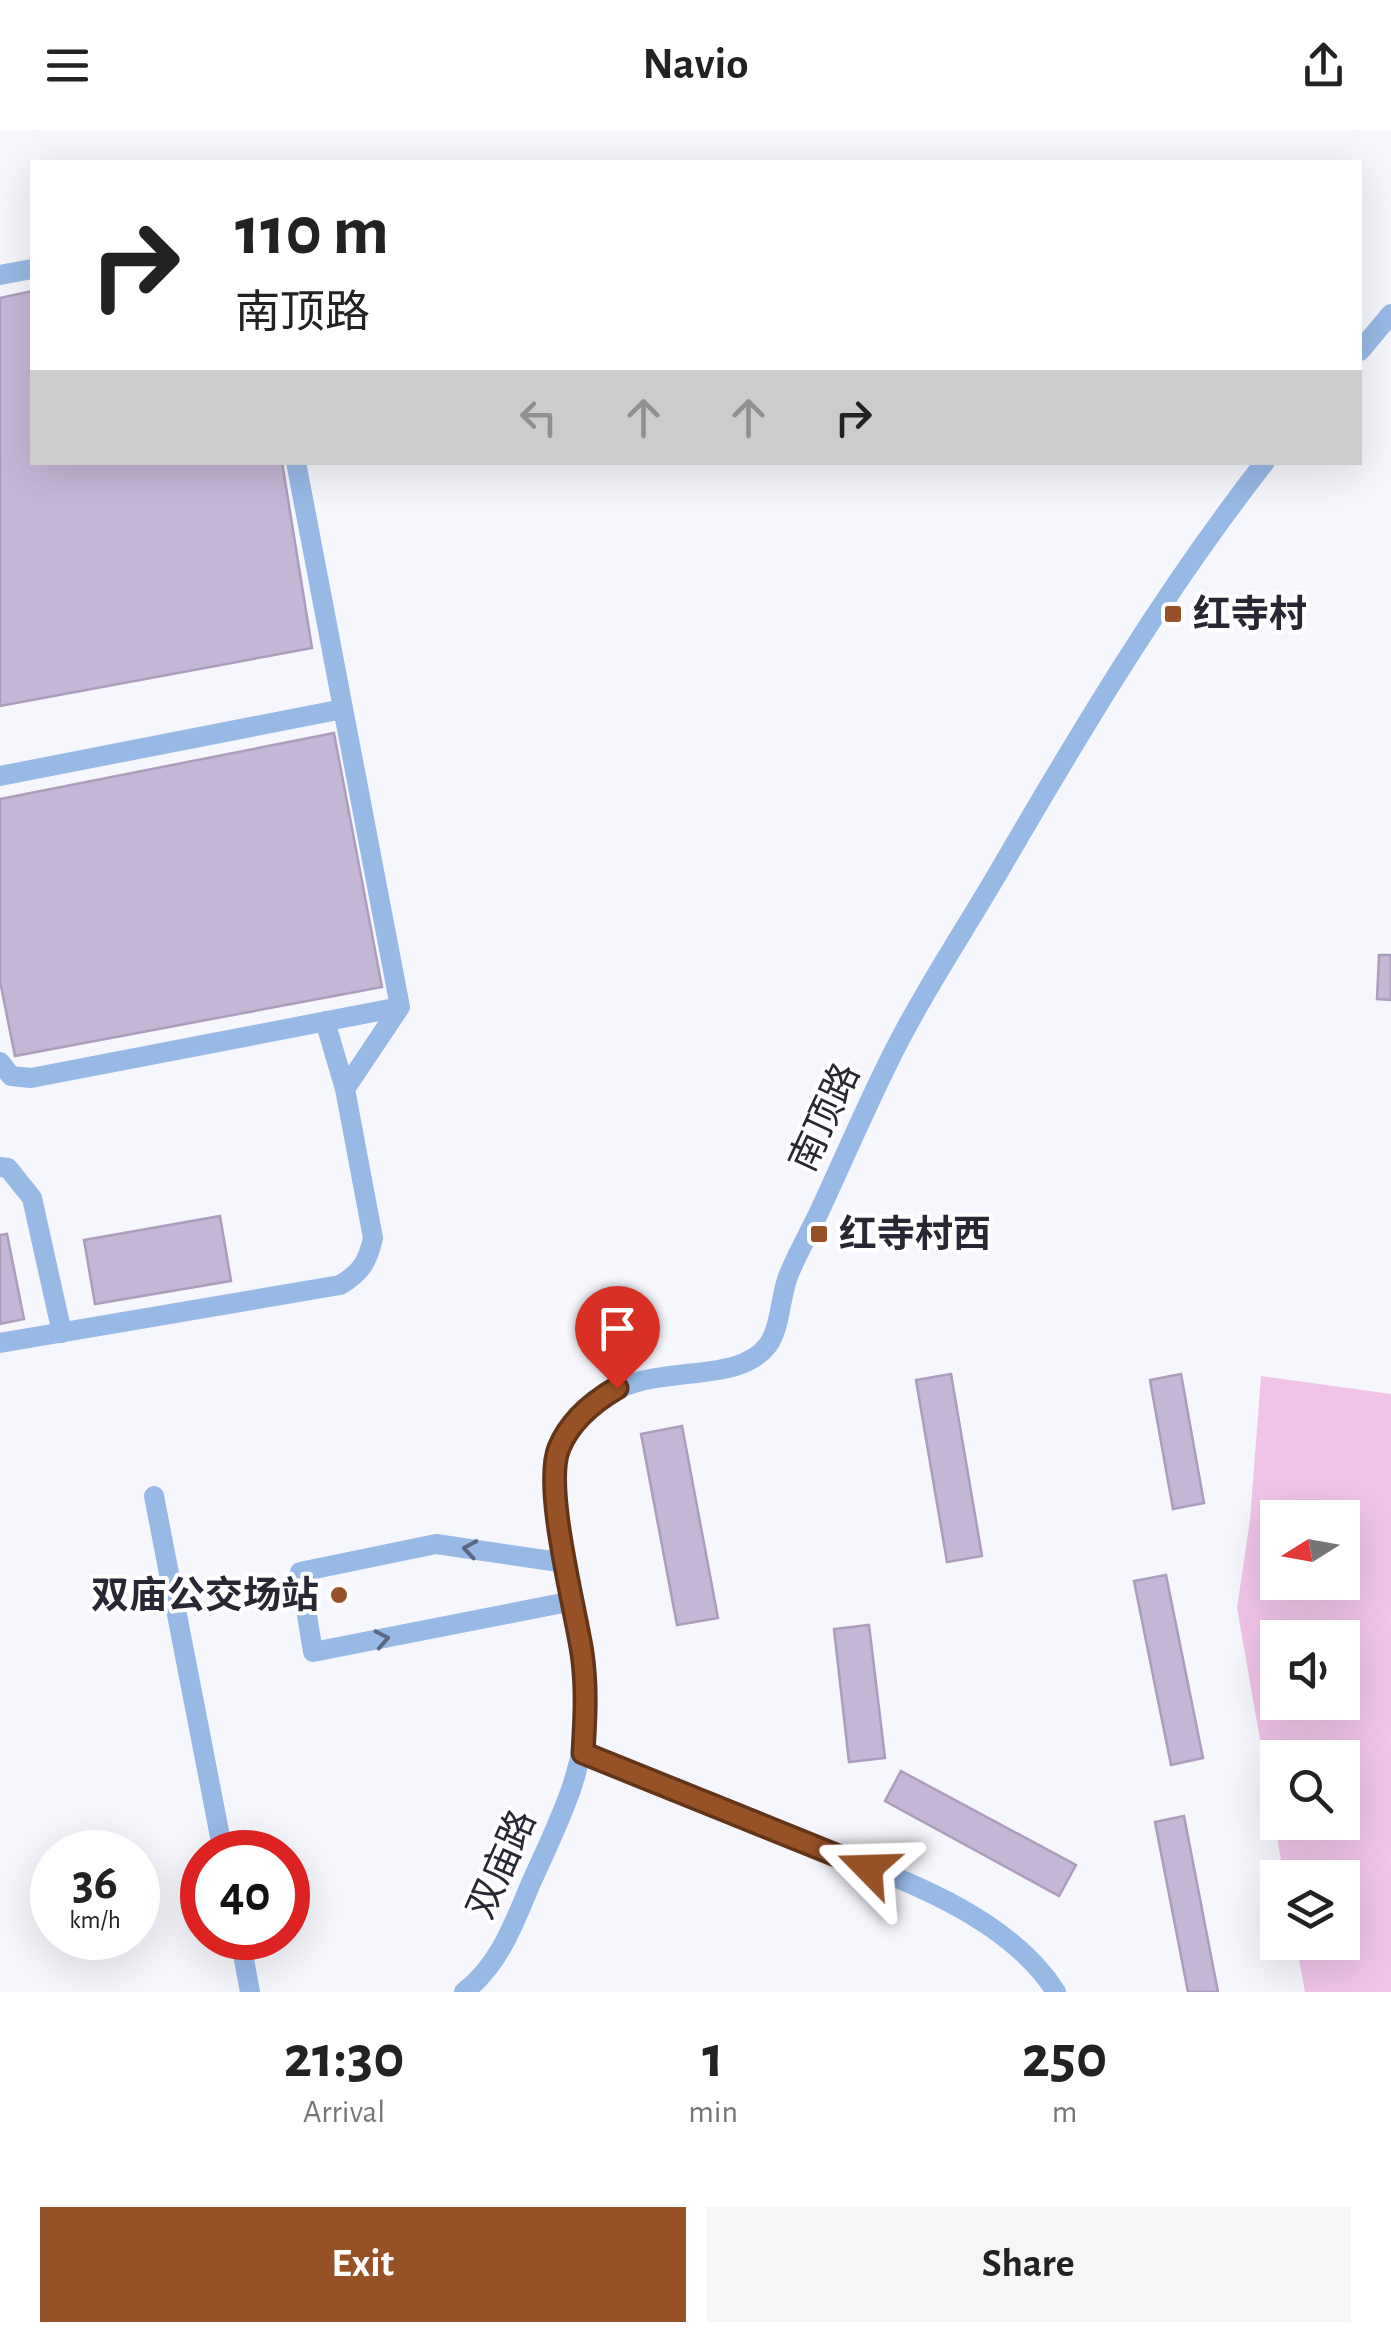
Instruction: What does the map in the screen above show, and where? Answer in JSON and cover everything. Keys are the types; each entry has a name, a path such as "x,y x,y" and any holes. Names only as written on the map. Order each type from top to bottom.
{"street":[{"path":"0,275 30,269"},
{"path":"1362,348 1391,314"},
{"path":"297,465 400,1007 345,1089"},
{"name":"南顶路","path":"583,1753 584,1675 554,1496 559,1448 594,1401 617,1388 639,1380 750,1361 770,1343 787,1278 889,1060 1111,685 1205,542 1264,465"},
{"path":"0,776 343,709"},
{"path":"0,1062 12,1076 31,1078 400,1007"},
{"path":"0,1344 340,1285 357,1275 368,1258 373,1238 345,1089 325,1021"},
{"path":"0,1167 8,1168 32,1198 62,1333"},
{"path":"154,1496 220,1830"},
{"path":"566,1564 436,1544 300,1572 313,1652 573,1602"},
{"path":"583,1753 904,1882 966,1913 999,1933 1041,1969 1056,1992"},
{"name":"双庙路","path":"464,1992 492,1965 508,1938 561,1817 583,1753"},
{"path":"244,1960 250,1992"}],"shaded area":[{"path":"1261,1376 1391,1394 1391,1992 1305,1992 1299,1960 1360,1960 1360,1860 1281,1860 1278,1840 1360,1840 1360,1740 1260,1740 1237,1608 1250,1520"}],"building":[{"path":"30,291 30,465 282,465 312,648 0,706 0,298"},
{"path":"334,733 382,987 15,1056 0,981 0,799"},
{"path":"1379,955 1391,955 1391,1000 1377,999"},
{"path":"220,1216 231,1281 95,1304 84,1240"},
{"path":"7,1234 24,1319 0,1324 0,1235"},
{"path":"951,1374 982,1556 947,1562 916,1380"},
{"path":"1181,1374 1204,1503 1173,1509 1150,1380"},
{"path":"682,1426 718,1618 677,1625 641,1434"},
{"path":"1166,1575 1203,1758 1171,1765 1134,1581"},
{"path":"869,1625 885,1758 849,1762 834,1629"},
{"path":"901,1771 1076,1865 1059,1896 885,1801"},
{"path":"1184,1816 1218,1992 1188,1992 1155,1822"}],"place":[{"name":"红寺村","path":"1173,614"},
{"name":"红寺村西","path":"819,1234"},
{"name":"双庙公交场站","path":"339,1595"}],"route":[{"path":"617,1388 594,1401 573,1425 559,1448 554,1469 554,1496 582,1656 586,1710 583,1753 868,1868"}]}
